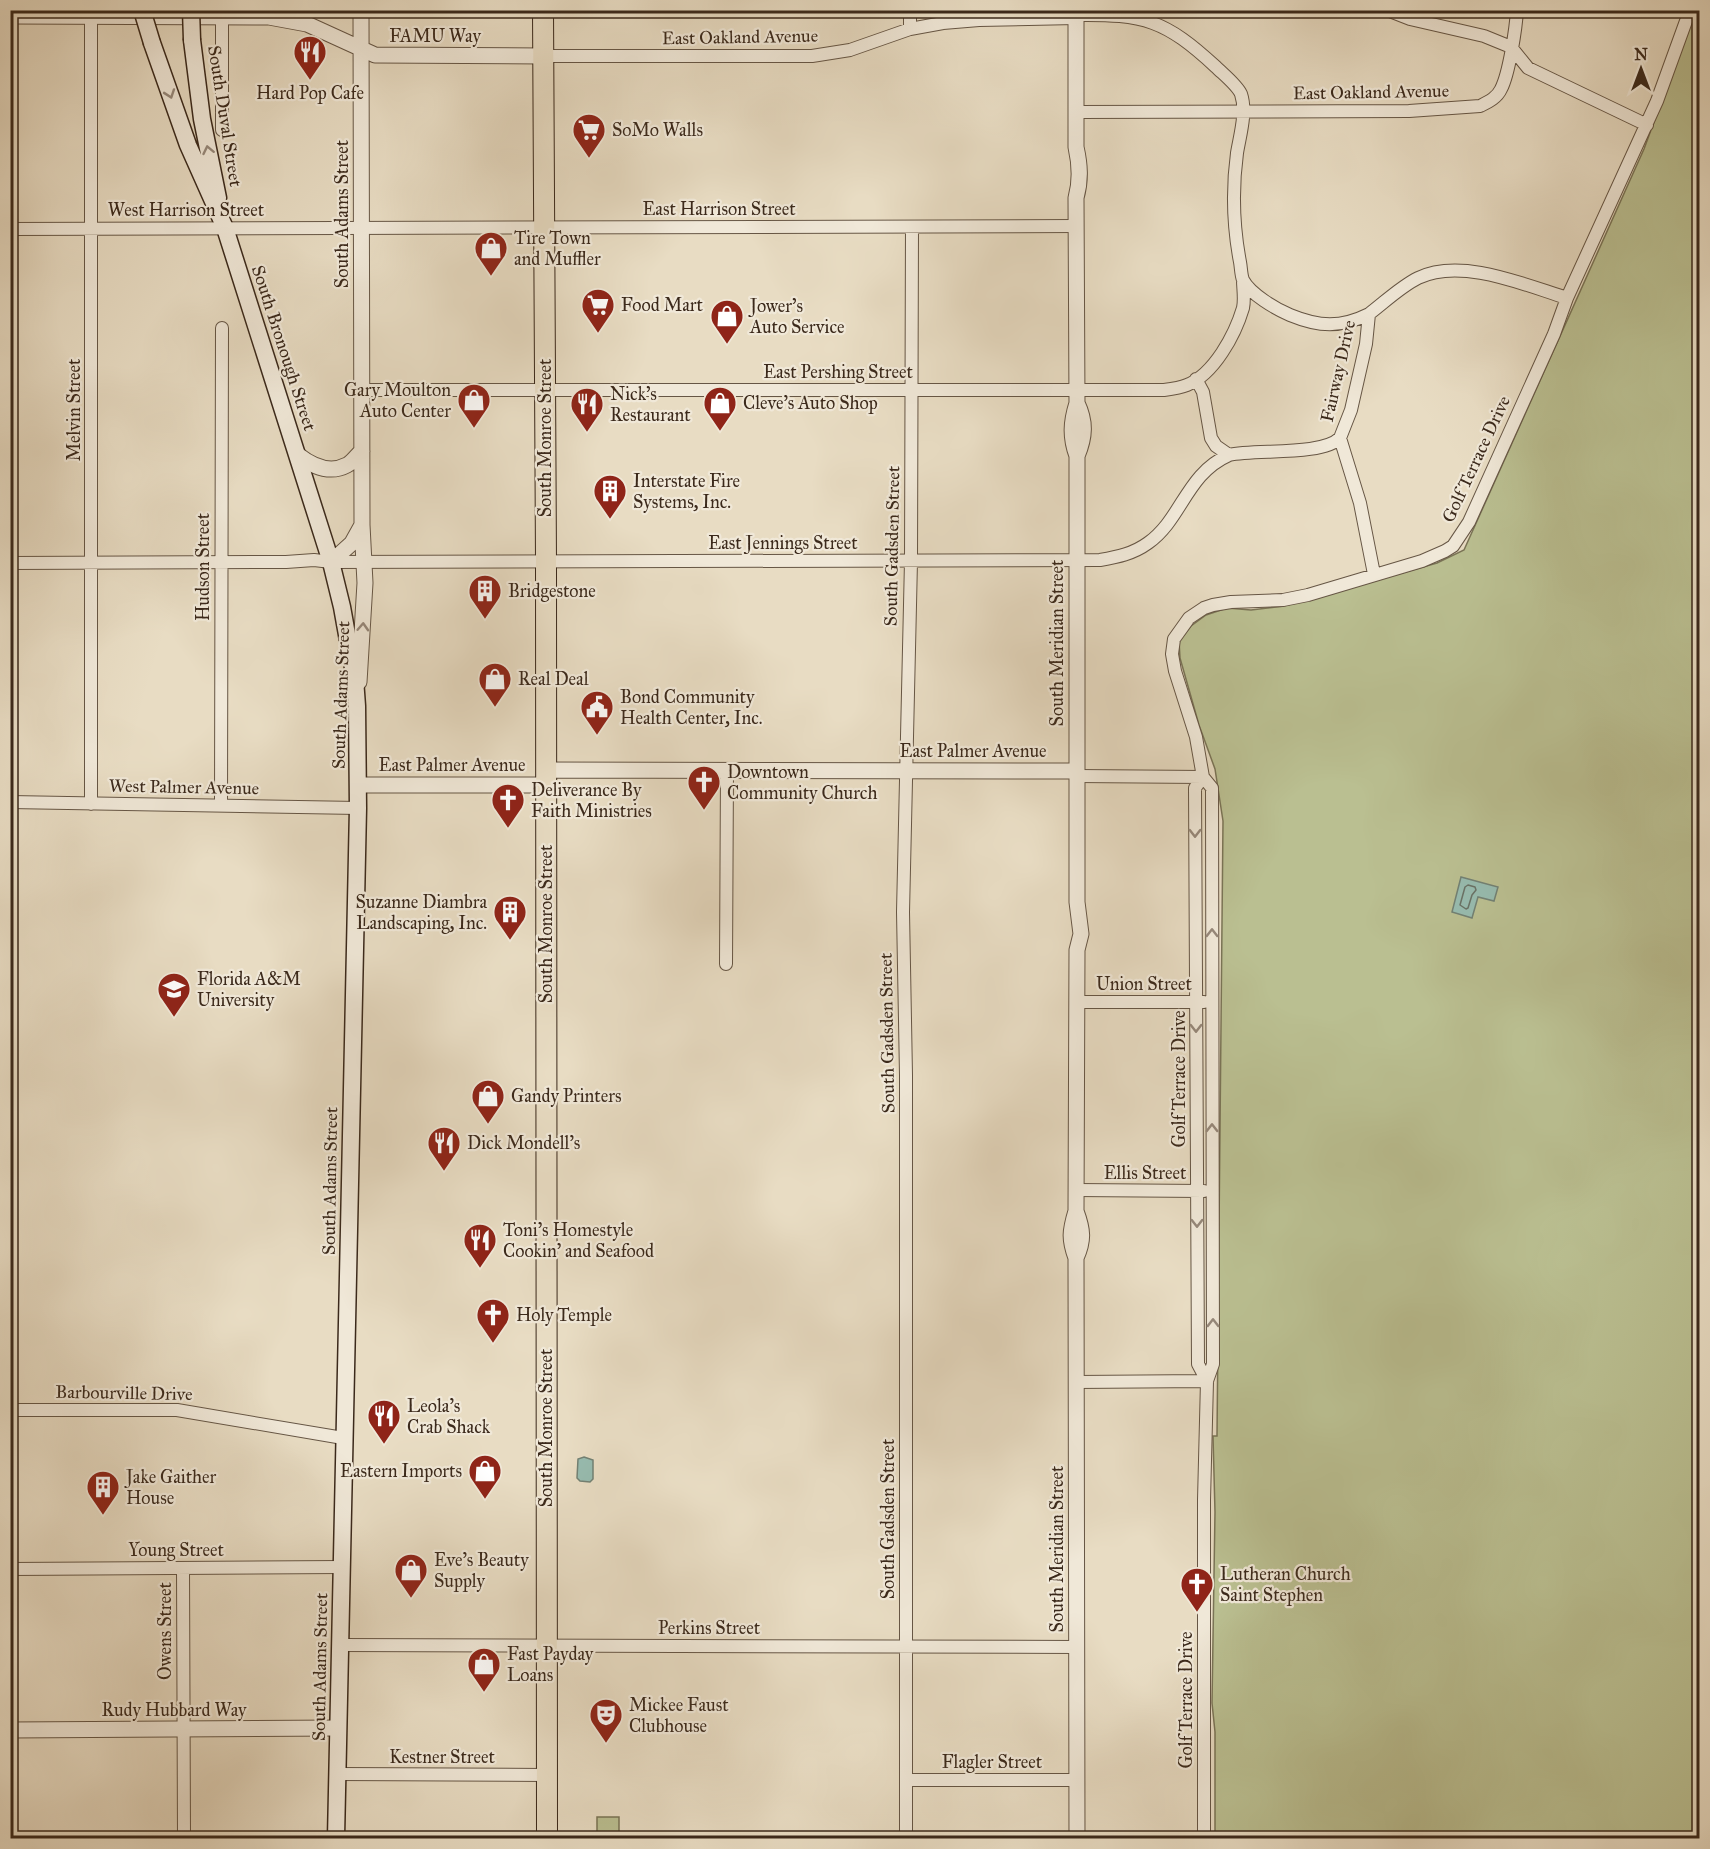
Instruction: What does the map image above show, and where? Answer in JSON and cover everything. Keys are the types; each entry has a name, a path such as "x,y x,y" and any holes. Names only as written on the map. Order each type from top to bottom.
{"main road":[{"name":"South Bronough Street","path":"142,10 188,145 225,228 298,455 331,562 349,639 357,706"},
{"name":"South Duval Street","path":"191,10 192,40 202,119 225,228"},
{"name":"South Monroe Street","path":"543,10 547,1839"},
{"name":"South Adams Street","path":"336,1839 358,808 357,706"}],"street":[{"name":"South Adams Street","path":"357,706 363,632 365,562 362,525 361,10"},
{"path":"910,10 910,29"},
{"path":"1387,10 1410,19 1484,36 1511,47 1528,68 1647,125"},
{"name":"East Oakland Avenue","path":"543,56 812,56 850,50 910,29 944,23 1076,15 1130,16 1150,21 1170,30 1191,44 1240,92 1243,112 1409,111 1480,106 1490,101 1501,89 1516,28 1517,10"},
{"name":"Golf Terrace Drive","path":"1204,1839 1204,1500 1207,1381 1213,1364 1212,788 1203,777 1196,737 1175,671 1172,646 1178,630 1196,612 1213,605 1283,600 1308,595 1432,558 1445,552 1456,541 1469,522 1554,334 1567,298 1647,125 1690,10"},
{"name":"FAMU Way","path":"10,16 222,15 269,17 321,29 361,50 385,56 543,56"},
{"path":"222,15 222,130"},
{"name":"South Meridian Street","path":"1076,15 1076,147 1071,164 1070,182 1076,198 1077,226 1077,397 1072,429 1077,456 1077,902 1071,916 1071,934 1077,950 1077,1190 1076,1211 1071,1228 1071,1241 1076,1258 1077,1839"},
{"name":"Melvin Street","path":"91,16 91,804"},
{"path":"1077,112 1243,112"},
{"name":"East Pershing Street","path":"363,390 912,390 1077,397 1164,390 1188,384 1214,362 1236,326 1243,306 1243,280 1234,231 1233,208 1243,112"},
{"name":"East Harrison Street","path":"361,228 1077,226"},
{"name":"South Gadsden Street","path":"906,1839 906,1095 903,912 911,561 912,227"},
{"name":"West Harrison Street","path":"10,229 361,228"},
{"name":"Fairway Drive","path":"1374,574 1360,503 1340,438 1351,410 1366,344 1369,314 1418,279 1444,271 1503,278 1567,298"},
{"path":"1243,280 1260,298 1287,314 1314,324 1355,321 1369,314"},
{"name":"Hudson Street","path":"221,806 222,328"},
{"path":"1196,379 1203,392 1211,438 1216,446 1229,455"},
{"name":"East Jennings Street","path":"10,563 314,560 331,562 1100,561 1120,556 1147,544 1169,523 1188,490 1201,475 1210,466 1229,455 1312,448 1330,445 1340,438"},
{"path":"298,455 313,466 332,469 348,465 362,452"},
{"path":"331,562 352,543 362,525"},
{"path":"726,964 727,770"},
{"name":"East Palmer Avenue","path":"358,785 727,770 907,770 1203,777"},
{"name":"Golf Terrace Drive","path":"1203,777 1195,788 1198,1364 1207,1381"},
{"name":"West Palmer Avenue","path":"10,802 358,808"},
{"name":"Union Street","path":"1077,1002 1212,1002"},
{"name":"Ellis Street","path":"1077,1190 1212,1191"},
{"path":"1076,1382 1207,1381"},
{"name":"Barbourville Drive","path":"10,1410 177,1410 344,1438"},
{"name":"Young Street","path":"10,1569 342,1567"},
{"name":"Owens Street","path":"183,1568 184,1839"},
{"name":"Perkins Street","path":"340,1645 1077,1647"},
{"name":"Rudy Hubbard Way","path":"10,1730 338,1728"},
{"name":"Kestner Street","path":"338,1774 547,1775"},
{"name":"Flagler Street","path":"907,1780 1077,1780"}],"green space":[{"path":"1695,11 1699,11 1699,1838 1215,1838 1215,1732 1212,1703 1215,1512 1213,1436 1217,1436 1223,821 1215,769 1199,725 1180,658 1179,641 1191,626 1206,615 1227,608 1251,610 1284,606 1437,563 1464,550 1644,149"},
{"path":"597,1817 619,1817 619,1838 597,1838"}],"water":[{"path":"1461,877 1498,887 1494,901 1478,897 1472,918 1452,912"},
{"path":"584,1457 593,1460 593,1479 590,1482 580,1481 577,1478 578,1459"}],"place":[{"name":"Hard Pop Cafe","path":"310,81"},
{"name":"SoMo Walls","path":"589,159"},
{"name":"Tire Town and Muffler","path":"491,277"},
{"name":"Food Mart","path":"598,334"},
{"name":"Jower's Auto Service","path":"727,345"},
{"name":"Gary Moulton Auto Center","path":"474,429"},
{"name":"Cleve's Auto Shop","path":"720,432"},
{"name":"Nick's Restaurant","path":"587,433"},
{"name":"Interstate Fire Systems, Inc.","path":"610,520"},
{"name":"Bridgestone","path":"485,620"},
{"name":"Real Deal","path":"495,708"},
{"name":"Bond Community Health Center, Inc.","path":"597,736"},
{"name":"Downtown Community Church","path":"704,811"},
{"name":"Deliverance By Faith Ministries","path":"508,829"},
{"name":"Suzanne Diambra Landscaping, Inc.","path":"510,941"},
{"name":"Florida A&M University","path":"174,1018"},
{"name":"Gandy Printers","path":"488,1125"},
{"name":"Dick Mondell's","path":"444,1172"},
{"name":"Toni's Homestyle Cookin' and Seafood","path":"480,1269"},
{"name":"Holy Temple","path":"493,1344"},
{"name":"Leola's Crab Shack","path":"384,1445"},
{"name":"Eastern Imports","path":"485,1500"},
{"name":"Jake Gaither House","path":"103,1516"},
{"name":"Eve's Beauty Supply","path":"411,1599"},
{"name":"Lutheran Church Saint Stephen","path":"1197,1613"},
{"name":"Fast Payday Loans","path":"484,1693"},
{"name":"Mickee Faust Clubhouse","path":"606,1744"}]}
